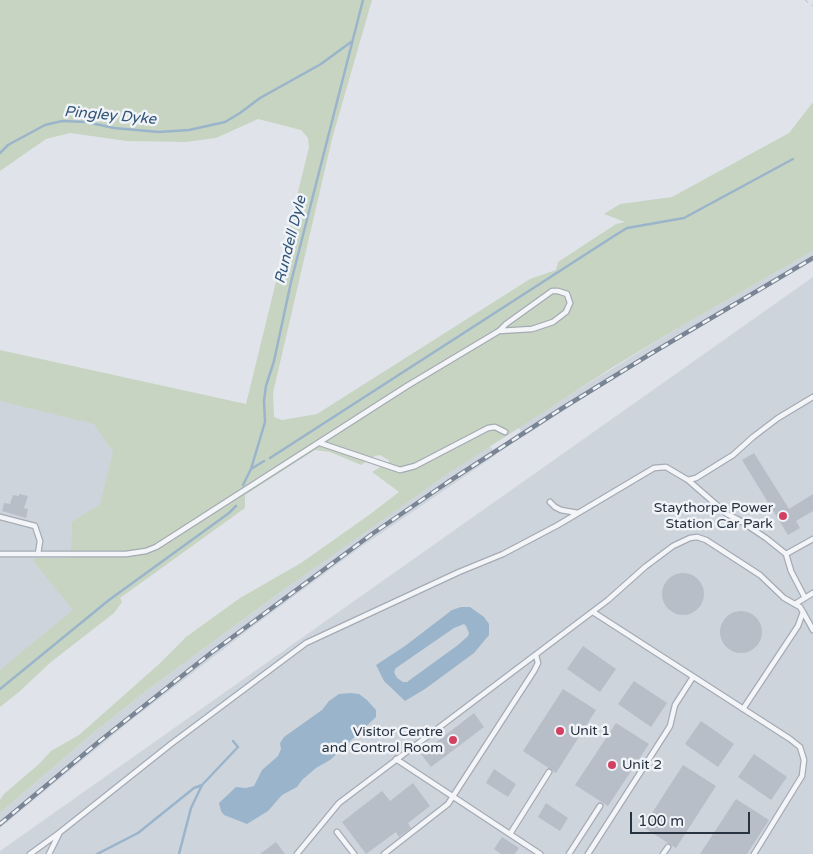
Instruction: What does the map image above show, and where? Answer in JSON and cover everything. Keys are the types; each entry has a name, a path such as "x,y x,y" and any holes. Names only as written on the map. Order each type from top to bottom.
{"lane":[{"path":"0,554 126,554 146,551 156,547 407,386 499,331 552,292 558,291 567,294 570,303 566,312 553,322 532,329 499,331"},
{"path":"688,480 696,478 733,456 767,425 813,397"},
{"path":"320,443 400,470 415,466 488,428 495,427 505,432"},
{"path":"30,854 171,744 306,643 459,572 503,554 579,513 654,468 666,467 688,480 727,514 752,529 786,554 791,571 805,598"},
{"path":"550,502 561,510 579,513"},
{"path":"0,517 35,526 40,541 38,554"},
{"path":"297,854 335,807 608,600 645,567 673,546 690,538 697,537 706,540 760,574 780,594 800,607 813,630"},
{"path":"786,554 813,539"},
{"path":"795,604 813,593"},
{"path":"592,612 800,747 804,760 802,776 754,854"},
{"path":"743,709 798,626 803,612"},
{"path":"384,854 444,808 453,797 534,671 538,663 536,655"},
{"path":"588,854 670,726 675,705 693,677"},
{"path":"396,759 540,854"},
{"path":"510,834 549,772"},
{"path":"568,854 600,806"},
{"path":"337,832 354,854"},
{"path":"49,854 54,848 59,833"},
{"path":"663,854 668,847"},
{"path":"528,854 531,848"}],"path":[{"path":"805,0 813,6"}],"shaded area":[{"path":"813,251 813,261 628,370 524,436 518,427 678,328"},
{"path":"813,277 813,854 0,854 0,851"},
{"path":"0,366 158,406 108,606 0,696"},
{"path":"490,446 496,455 358,549 251,628 129,722 0,828 0,813 91,735 146,691 339,549"}],"green space":[{"path":"0,0 372,0 332,139 273,393 274,417 282,420 317,414 530,279 556,270 558,262 616,224 625,222 604,214 620,204 672,197 789,133 813,102 813,251 613,367 443,477 286,588 146,691 91,735 0,813 0,800 4,794 51,751 79,735 158,665 186,637 240,598 301,563 399,492 372,472 390,461 380,455 361,465 330,452 315,450 245,495 245,508 120,598 122,602 114,613 51,662 0,707 0,670 73,610 33,561 35,558 71,558 72,522 100,504 113,452 94,424 0,401 0,350 246,404 309,147 308,138 301,130 258,119 216,138 186,142 127,141 70,133 46,139 0,171"}],"water":[{"path":"470,607 484,617 489,624 489,635 474,653 425,689 405,701 384,681 376,665 405,646 452,610","holes":["464,624 469,633 468,636 458,645 407,682 397,678 394,672 396,668 454,628"]},
{"path":"339,694 359,694 367,700 376,710 376,717 330,760 316,768 297,787 282,795 268,811 247,824 224,815 219,803 236,787 246,788 254,786 262,770 278,756 281,749 280,743 284,737 322,710 329,701"}],"building":[{"path":"754,453 789,509 813,494 813,511 796,521 800,528 788,535 742,460"},
{"path":"19,494 28,496 24,508 28,509 26,518 2,511 4,503 10,504 13,495 19,496"},
{"path":"687,573 695,576 701,582 704,594 701,606 695,612 679,615 671,612 665,606 662,590 665,582 671,576"},
{"path":"745,611 753,614 759,620 762,632 759,644 753,650 737,653 729,650 723,644 720,628 723,620 729,614"},
{"path":"583,646 616,669 600,692 567,669"},
{"path":"634,681 667,703 651,727 618,704"},
{"name":"Unit 1","path":"563,689 596,710 556,773 523,751"},
{"name":"Visitor Centre and Control Room","path":"474,713 484,727 431,767 421,754"},
{"path":"701,721 734,744 718,767 685,744"},
{"name":"Unit 2","path":"616,723 649,744 608,806 575,785"},
{"path":"754,754 787,777 771,800 738,777"},
{"path":"683,765 716,786 676,848 643,827"},
{"path":"494,769 516,784 508,797 486,783"},
{"path":"413,783 430,806 408,823 411,828 399,837 396,832 366,854 342,822 382,791 390,801"},
{"path":"736,799 769,820 747,854 700,854"},
{"path":"546,803 568,818 560,831 538,817"},
{"path":"502,837 519,848 515,854 501,854 494,849"},
{"path":"276,842 285,854 260,854"}],"waterway":[{"name":"Rundell Dyle","path":"243,485 251,469 265,422 264,401 266,386 274,361 291,282 363,0"},
{"name":"Pingley Dyke","path":"0,153 8,145 45,125 62,121 86,122 114,128 159,132 189,130 225,122 260,98 321,64 351,42"},
{"path":"270,458 627,228 684,218 793,159"},
{"path":"251,469 264,461"},
{"path":"0,689 109,600 236,506"},
{"path":"179,854 191,808 202,785 238,747 233,741"},
{"path":"97,854 138,833 194,788 202,785"}],"railway":[{"path":"0,824 101,740 211,653 372,534 561,409 813,258"}],"place":[{"name":"Staythorpe Power Station Car Park","path":"783,516"},
{"name":"Unit 1","path":"560,731"},
{"name":"Visitor Centre and Control Room","path":"453,740"},
{"name":"Unit 2","path":"612,765"}]}
